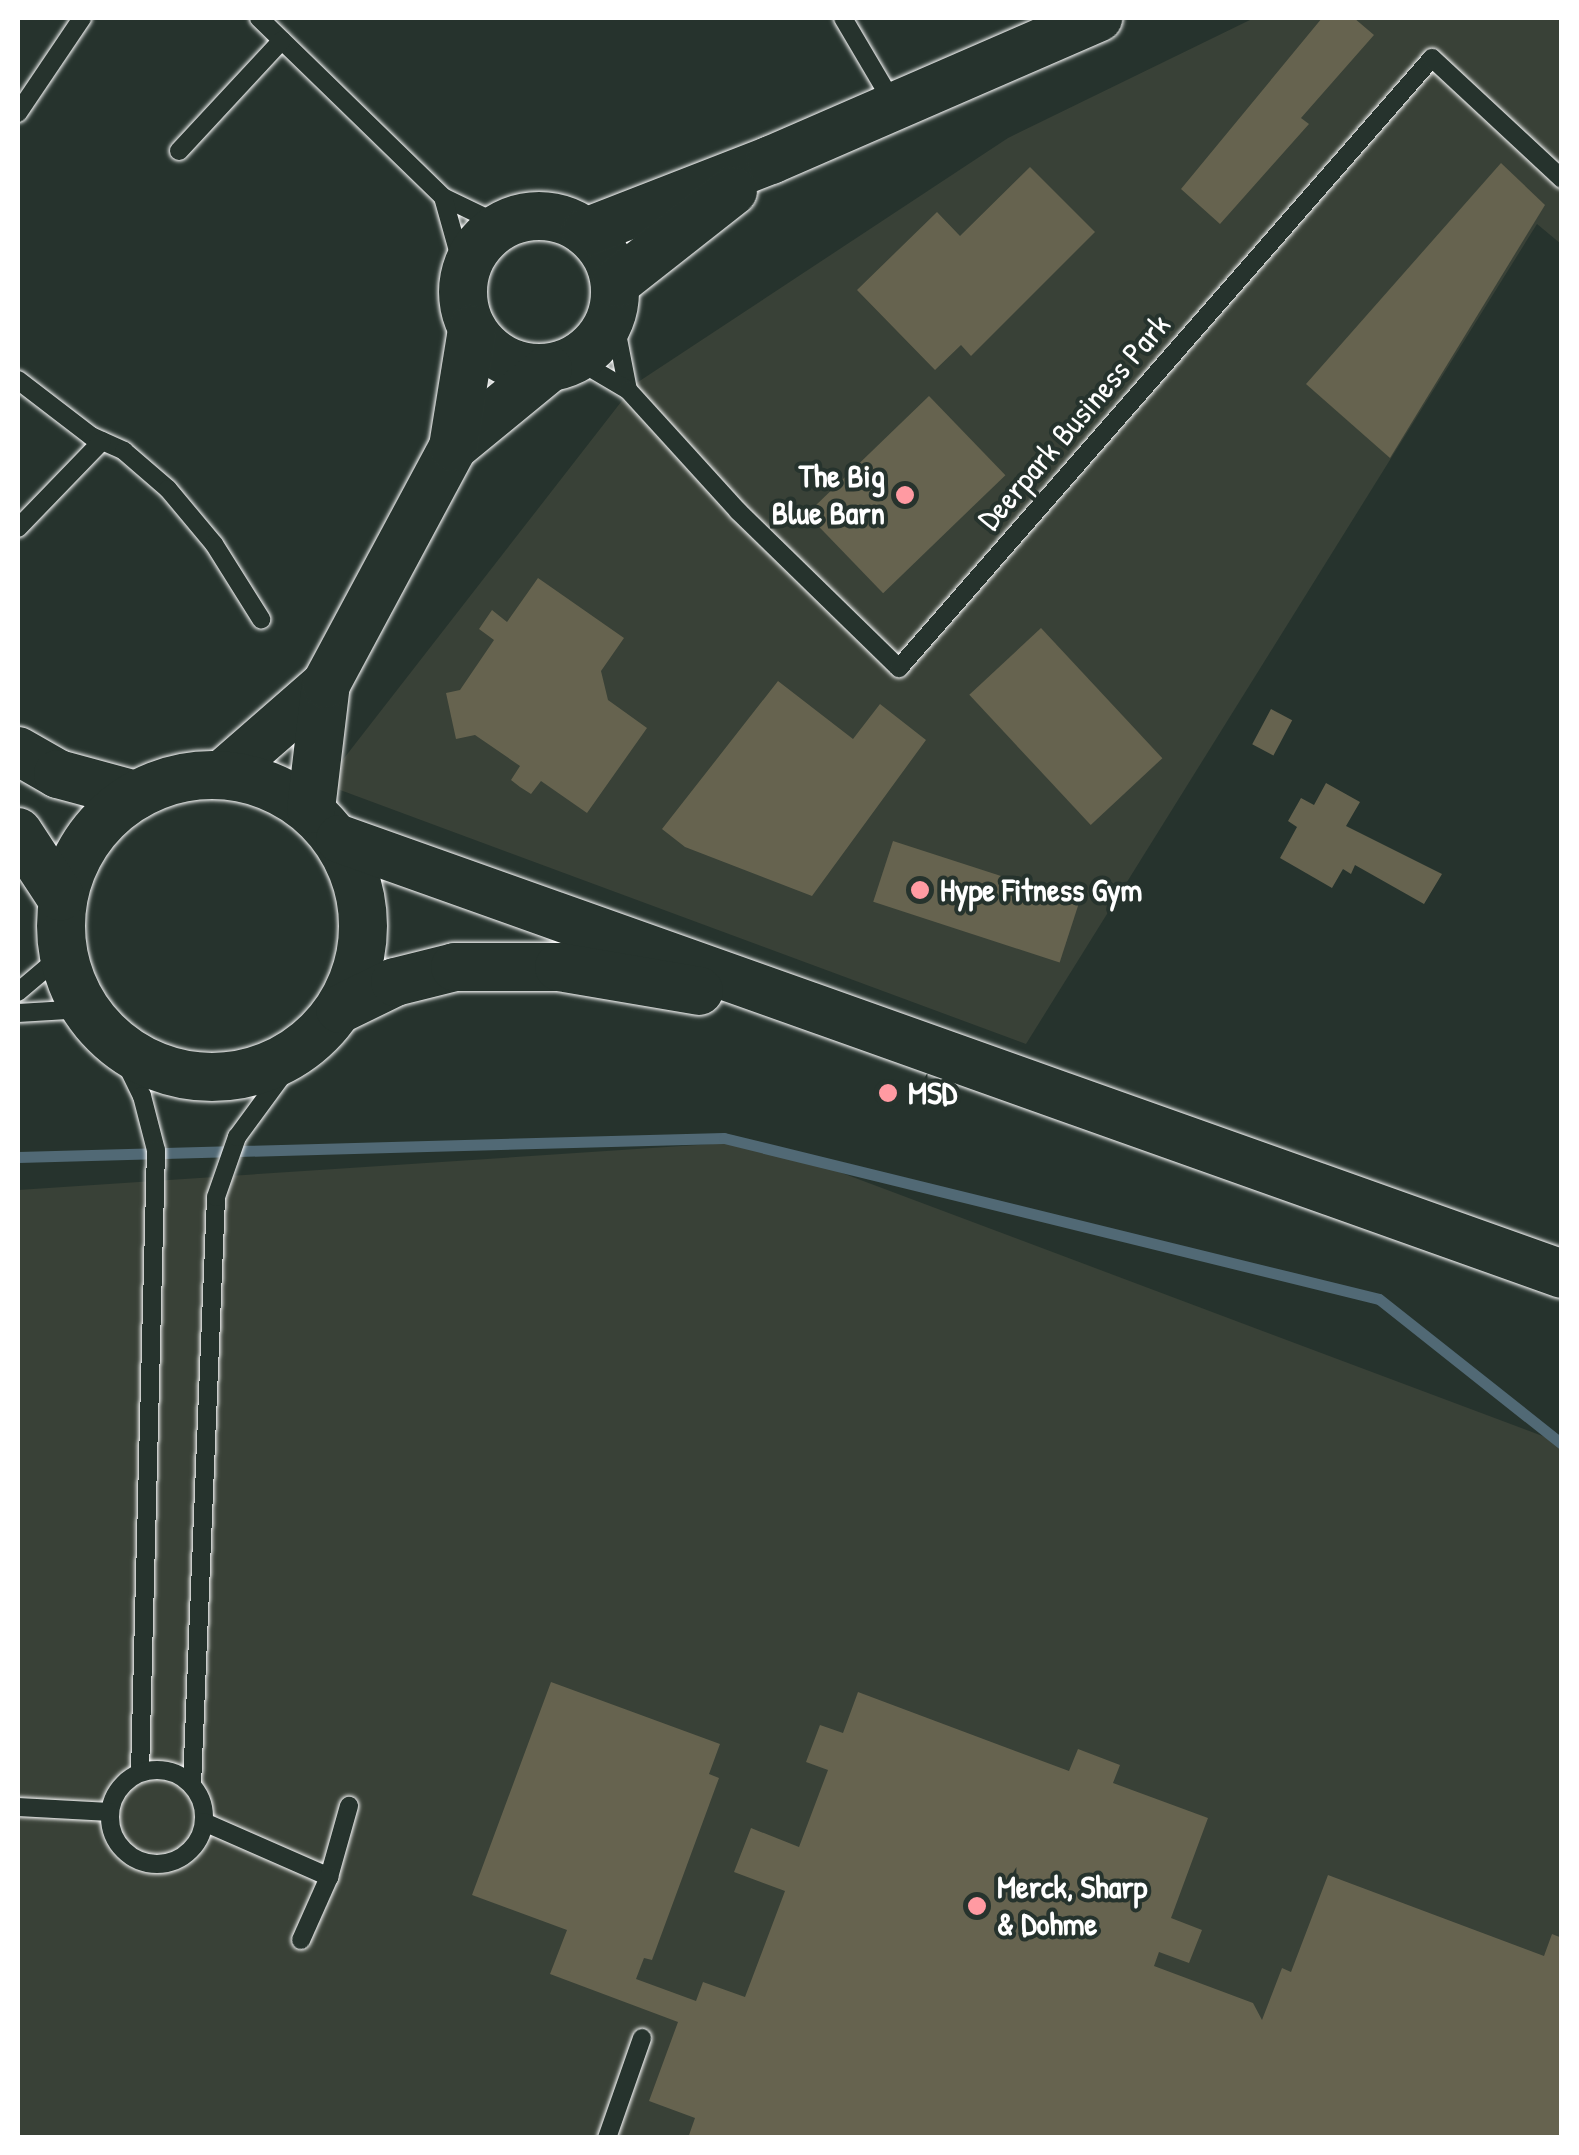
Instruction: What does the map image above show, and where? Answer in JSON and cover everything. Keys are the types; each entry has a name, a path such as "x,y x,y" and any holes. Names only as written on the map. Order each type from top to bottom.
{"main road":[{"path":"586,232 771,160 892,103 1098,18"},
{"path":"614,298 771,160"},
{"path":"453,447 600,340 614,298 606,254 586,232 560,218 529,216 501,225 478,245 464,272 462,302 472,330 492,353 518,367 563,364"},
{"path":"224,773 326,684 453,447 472,330"},
{"path":"18,832 60,896 63,954 84,1009 117,1045 162,1069 208,1078 258,1074 298,1054 340,1009 358,969 365,928 326,824 326,684"},
{"path":"18,750 58,774 136,795"},
{"path":"60,896 101,822 136,795 188,776 224,773 268,785 326,824 820,1012 1562,1274"},
{"path":"340,1009 395,982 455,967 559,967 820,1012"}],"lane":[{"path":"18,112 82,18"},
{"path":"259,18 444,197 501,225"},
{"path":"843,18 892,103"},
{"path":"179,151 282,40"},
{"name":"Deerpark Business Park","path":"628,390 738,511 899,668 1432,58 1562,179"},
{"path":"444,197 464,272"},
{"path":"614,298 628,390"},
{"path":"563,364 628,390"},
{"path":"18,380 102,441 124,450 168,489 214,544 261,620"},
{"path":"18,528 102,441"},
{"path":"18,992 63,954"},
{"path":"18,1013 84,1009"},
{"path":"117,1045 142,1096 156,1150 140,1772"},
{"path":"192,1784 168,1770 140,1772 119,1788 110,1812 126,1853 152,1864 193,1849 204,1822 192,1784 216,1198 237,1137 298,1054"},
{"path":"301,1940 328,1878 349,1806"},
{"path":"18,1808 110,1812"},
{"path":"204,1822 328,1878"},
{"path":"606,2138 642,2038"}],"shaded area":[{"path":"1254,18 1561,18 1561,244 1537,224 1026,1044 324,784 635,384 1008,138"},
{"path":"757,1141 1561,1443 1561,2137 18,2138 18,1190"}],"building":[{"path":"1322,18 1354,18 1374,35 1301,118 1309,124 1220,224 1181,189"},
{"path":"1501,163 1545,205 1390,458 1306,384"},
{"path":"1030,167 1095,232 971,356 961,345 935,370 857,290 937,212 960,236"},
{"name":"The Big Blue Barn","path":"929,396 1005,475 883,593 807,514"},
{"path":"538,578 624,638 601,671 608,700 647,728 587,813 541,781 531,794 520,787 511,780 520,766 475,735 456,739 446,693 460,690 494,640 479,629 492,610 507,622"},
{"path":"1041,628 1162,758 1091,825 969,695"},
{"path":"778,681 853,739 880,704 926,740 812,896 685,847 662,829"},
{"path":"1271,709 1292,720 1273,756 1252,744"},
{"path":"1326,783 1360,802 1346,826 1442,874 1424,904 1355,865 1351,874 1343,869 1332,888 1280,858 1297,827 1288,821 1301,798 1314,805"},
{"path":"893,841 1079,902 1060,962 873,902"},
{"name":"Merck, Sharp & Dohme","path":"551,1682 720,1744 709,1774 719,1778 652,1960 644,1958 636,1979 696,2001 703,1982 745,1997 785,1891 734,1872 751,1828 799,1847 828,1770 806,1762 820,1725 843,1733 858,1692 1069,1771 1078,1749 1120,1765 1113,1783 1208,1818 1171,1918 1202,1930 1189,1963 1159,1952 1154,1966 1253,2003 1262,2020 1282,1968 1291,1972 1328,1875 1544,1956 1552,1934 1562,1938 1562,2138 688,2138 695,2118 649,2101 678,2022 550,1974 567,1930 472,1895"}],"waterway":[{"path":"18,1157 724,1138 1379,1299 1562,1444"}],"place":[{"name":"The Big Blue Barn","path":"905,495"},
{"name":"Hype Fitness Gym","path":"920,890"},
{"name":"MSD","path":"888,1093"},
{"name":"Merck, Sharp & Dohme","path":"977,1906"}]}
